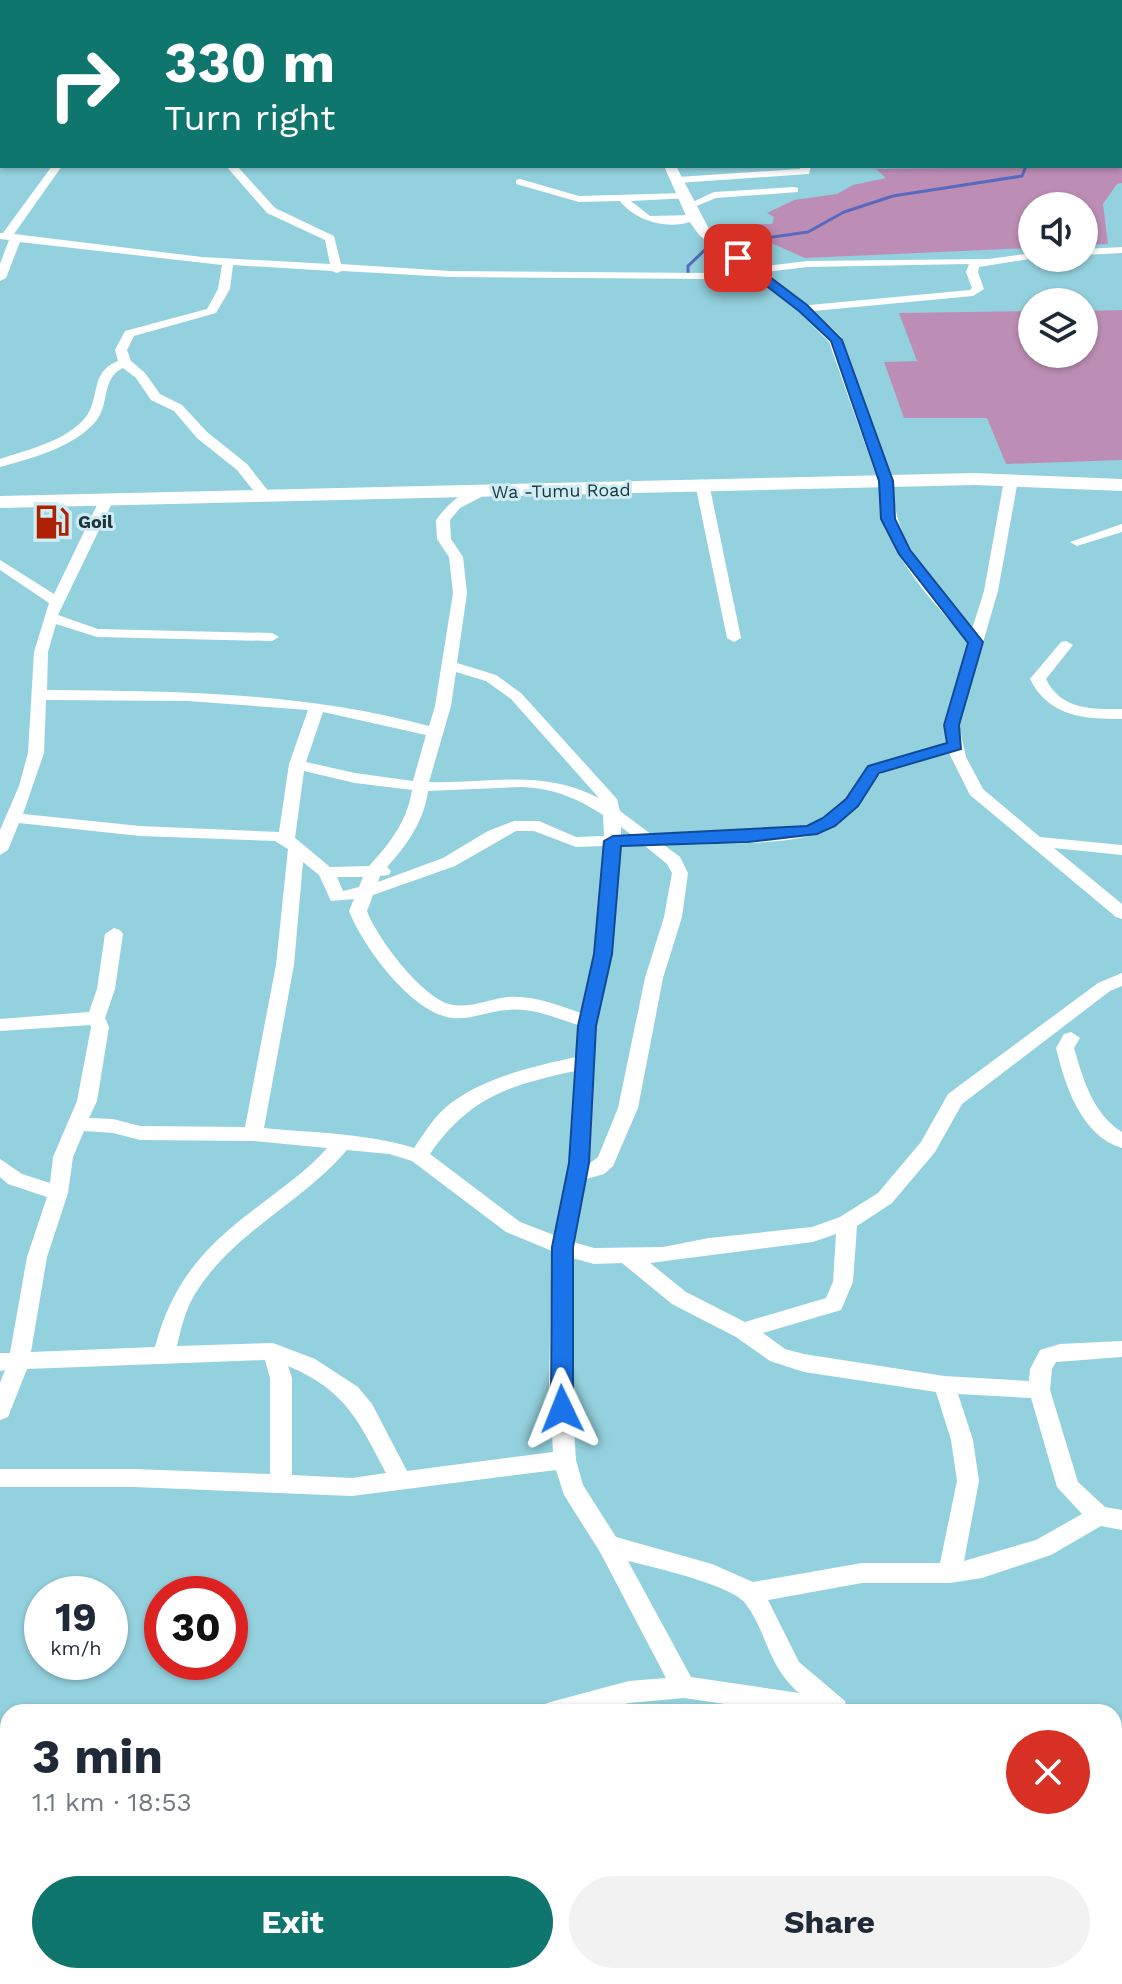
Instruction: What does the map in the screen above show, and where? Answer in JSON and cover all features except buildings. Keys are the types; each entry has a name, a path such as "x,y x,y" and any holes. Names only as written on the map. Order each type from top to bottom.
{"highway":[{"name":"Wa -Tumu Road","path":"0,502 703,488 886,481 1011,480 1122,485"}],"street":[{"path":"0,278 8,237 56,168"},
{"path":"234,168 242,174 261,202 279,217 330,238 337,270"},
{"path":"671,168 704,232 803,308 836,340 886,481 888,519 904,551 976,642"},
{"path":"678,180 805,172 808,168"},
{"path":"520,182 579,199 690,207"},
{"path":"625,200 642,218 690,207 714,195 794,190"},
{"path":"8,237 228,262 337,270 547,276 709,276 807,264 1018,257"},
{"path":"1098,251 1122,250"},
{"path":"803,308 973,293 978,289 972,272 974,264 983,260"},
{"path":"228,262 224,289 212,311 129,334 121,350 125,363 141,376 155,397 178,408 202,435 242,467 266,497"},
{"path":"0,463 31,453 92,418 108,370 125,363"},
{"path":"1011,480 991,591 951,725 956,746 976,792 1122,913"},
{"path":"703,488 734,638"},
{"path":"480,492 455,505 443,520 444,539 456,557 460,593 443,706 419,785 417,812 395,848 374,871 358,911 363,927 423,995 441,1009 475,1010 517,1003 588,1022"},
{"path":"0,850 15,818 36,753 41,652 50,617 106,501"},
{"path":"1077,542 1122,528"},
{"path":"0,564 57,602"},
{"path":"50,617 97,633 272,637"},
{"path":"1066,645 1038,679 1044,695 1068,710 1122,714"},
{"path":"450,666 491,678 516,696 611,802 613,841 603,954 588,1022 577,1174 562,1247 560,1383 565,1460 572,1488 608,1545 684,1687"},
{"path":"39,695 266,700 394,720 433,732"},
{"path":"253,1134 285,965 297,764 317,708"},
{"path":"15,818 140,831 237,833 291,843 326,872 337,897 365,893 450,862 504,827 536,825 567,841 811,831 829,822 852,802 874,770 956,746"},
{"path":"297,764 337,776 419,785 544,784 589,799 674,861 680,873 673,917 654,978 628,1108 615,1147 597,1169 577,1174"},
{"path":"1032,841 1122,850"},
{"path":"326,872 416,872"},
{"path":"0,1411 37,1257 58,1193 63,1157 87,1101 100,1027 96,1018 106,989 114,934"},
{"path":"77,1124 113,1126 140,1133 253,1134 389,1147 419,1156 513,1227 562,1247 594,1256 663,1255 709,1246 813,1234 847,1222 885,1198 928,1147 955,1099 1104,987 1122,979"},
{"path":"0,1025 96,1018"},
{"path":"1071,1038 1065,1048 1077,1090 1101,1126 1122,1141"},
{"path":"419,1156 454,1109 472,1097 560,1067 585,1062"},
{"path":"164,1354 187,1287 223,1245 328,1163 344,1141"},
{"path":"0,1166 15,1179 58,1193"},
{"path":"743,1331 834,1304 843,1282 847,1222"},
{"path":"627,1256 679,1298 743,1331 778,1355 804,1363 944,1385 1039,1390"},
{"path":"1111,1518 1068,1487 1039,1390 1041,1369 1048,1356 1060,1352 1122,1349"},
{"path":"10,1362 273,1351 307,1365 350,1393 364,1410 402,1482"},
{"path":"273,1351 281,1378 281,1484"},
{"path":"944,1385 962,1440 968,1481 950,1573"},
{"path":"0,1478 352,1487 565,1460"},
{"path":"608,1545 712,1574 752,1593 862,1573 950,1573 982,1568 1043,1548 1111,1518"},
{"path":"752,1593 790,1670 831,1704"},
{"path":"584,1704 629,1692 684,1687 794,1704"}],"shaded area":[{"path":"1122,168 1122,183 1117,184 1103,204 1108,244 1098,244 1098,192 1018,192 1018,249 805,258 769,242 735,240 726,231 743,224 772,224 774,217 767,213 794,200 837,194 853,185 886,178 876,169"},
{"path":"1122,310 1122,460 1006,464 987,418 904,418 884,362 917,361 899,313 1018,311 1018,368 1098,368 1098,311"}],"waterway":[{"path":"729,243 808,232 844,212 893,196 1022,176 1025,168"},
{"path":"688,273 688,266 709,246"}],"place":[{"name":"Goil","path":"52,522"}],"route":[{"path":"562,1409 562,1247 579,1163 587,1026 603,954 613,841 748,837 811,831 829,822 852,802 874,770 956,746 951,725 976,642 904,551 888,519 884,494 886,481 836,340 803,308 738,258"}]}
